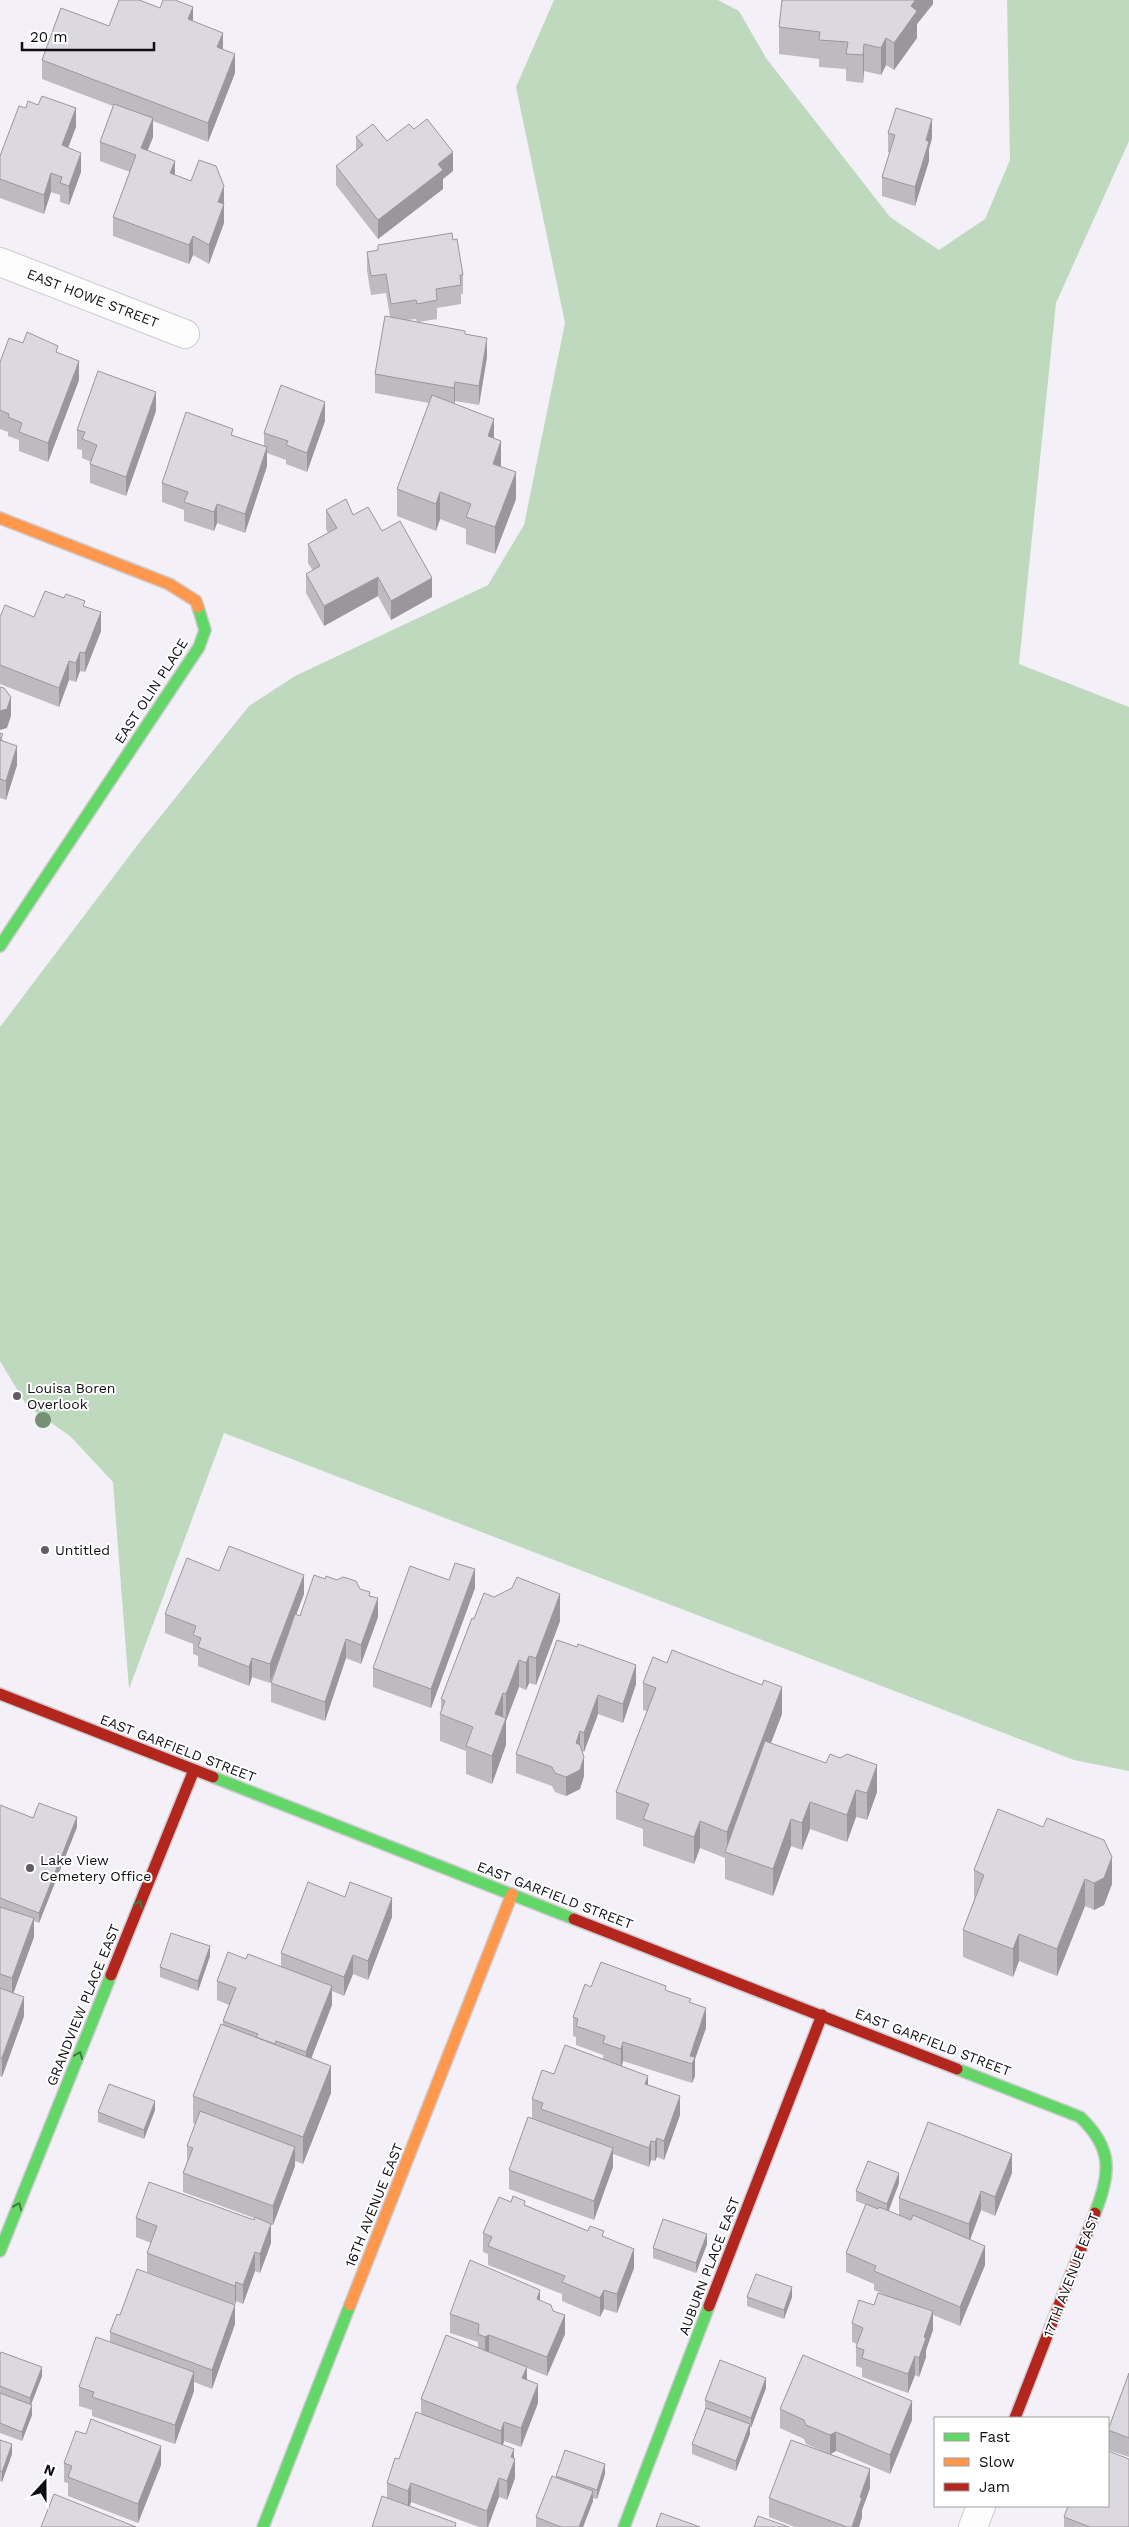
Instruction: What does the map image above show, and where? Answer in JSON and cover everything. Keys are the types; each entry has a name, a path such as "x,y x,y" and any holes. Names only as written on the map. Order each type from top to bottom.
{"street":[{"name":"EAST HOWE STREET","path":"0,262 186,334"},
{"name":"EAST OLIN PLACE","path":"0,518 169,584 196,601 205,630 199,647 0,946"},
{"name":"EAST GARFIELD STREET","path":"0,1694 1060,2108 1080,2117 1096,2131"},
{"name":"GRANDVIEW PLACE EAST","path":"0,2251 194,1770"},
{"name":"16TH AVENUE EAST","path":"263,2527 512,1894"},
{"name":"AUBURN PLACE EAST","path":"624,2527 822,2016"},
{"name":"17TH AVENUE EAST","path":"1015,2417 1104,2191 1108,2170 1106,2154 1096,2131"},
{"path":"973,2527 981,2507"}],"green space":[{"path":"554,0 718,0 739,11 766,58 890,217 939,250 985,219 1010,160 1007,0 1129,0 1129,141 1056,303 1019,664 1129,707 1129,1771 1074,1760 224,1433 129,1689 113,1482 70,1436 27,1406 0,1361 0,1027 139,843 249,706 295,676 488,585 524,525 565,323 516,87"}],"building":[{"path":"119,0 139,0 160,8 163,0 175,0 193,7 188,19 223,33 217,47 235,54 208,123 42,60 61,8 109,26"},
{"path":"782,0 915,0 911,6 917,11 894,43 886,38 881,48 864,44 863,55 846,54 848,42 819,40 820,32 779,27"},
{"path":"42,96 76,108 62,145 81,153 69,186 60,183 62,177 51,173 44,195 0,179 0,156 19,106 26,108 28,101 38,105"},
{"path":"114,104 153,118 141,148 175,161 170,173 191,181 199,160 216,166 224,186 218,202 224,204 209,245 193,236 189,245 113,217 136,155 100,142"},
{"path":"896,108 932,119 926,140 929,142 915,187 882,177 895,135 888,133"},
{"path":"427,119 453,152 438,164 443,170 378,220 336,166 363,145 356,137 373,124 387,141 409,124 414,129"},
{"path":"452,233 453,240 457,239 463,275 460,275 461,285 436,289 437,300 417,304 416,300 391,304 386,274 371,276 367,252 378,250 378,245"},
{"path":"385,316 465,331 465,334 487,338 479,386 455,382 454,388 375,374"},
{"path":"27,332 58,346 56,352 79,361 48,443 19,432 22,423 8,417 9,414 0,410 0,362 9,338 23,343"},
{"path":"98,371 156,392 126,477 90,464 97,445 82,439 85,432 77,430"},
{"path":"281,385 325,402 307,453 286,445 288,441 264,433"},
{"path":"432,395 494,419 488,436 501,441 493,464 516,472 495,527 466,517 471,504 440,492 436,504 397,489"},
{"path":"186,412 233,429 231,435 267,447 245,514 217,504 214,512 184,502 188,492 162,483"},
{"path":"346,499 353,515 368,507 382,531 400,521 432,578 391,601 378,577 324,606 306,574 320,566 308,544 337,528 326,510"},
{"path":"45,591 64,598 66,594 85,601 83,606 101,612 85,653 80,652 76,663 69,661 59,688 0,665 0,617 5,605 34,617"},
{"path":"0,687 4,688 11,697 7,709 0,711"},
{"path":"0,740 17,746 6,781 0,779"},
{"path":"229,1546 304,1575 270,1664 252,1658 249,1667 198,1647 201,1638 193,1635 196,1626 165,1614 187,1558 219,1571"},
{"path":"455,1563 475,1569 431,1689 373,1668 410,1566 449,1580"},
{"path":"314,1575 325,1579 326,1576 337,1580 343,1577 356,1581 360,1589 370,1592 369,1596 378,1598 361,1645 346,1639 325,1702 271,1683 295,1614 300,1616"},
{"path":"517,1577 560,1594 536,1658 529,1656 526,1663 519,1660 506,1694 503,1693 495,1714 506,1718 492,1756 466,1746 473,1727 440,1714 445,1701 441,1699 472,1618 474,1619 484,1593 494,1597 512,1588"},
{"path":"557,1640 577,1647 578,1644 636,1665 623,1704 598,1695 584,1733 580,1731 576,1743 580,1745 584,1757 580,1770 566,1777 555,1773 552,1767 516,1754"},
{"path":"672,1650 762,1685 764,1680 782,1687 727,1832 700,1821 694,1837 643,1819 649,1804 616,1792 656,1688 643,1683 653,1657 667,1663"},
{"path":"765,1741 826,1763 830,1754 840,1758 847,1754 877,1765 867,1793 856,1790 847,1815 810,1802 802,1823 791,1819 773,1869 725,1852"},
{"name":"Lake View Cemetery Office","path":"39,1803 77,1817 39,1913 0,1898 0,1805 33,1818"},
{"path":"998,1809 1043,1827 1047,1818 1104,1840 1112,1857 1104,1878 1094,1883 1085,1879 1057,1949 1019,1934 1013,1949 963,1930 984,1875 974,1870"},
{"path":"308,1882 345,1897 350,1882 392,1898 368,1961 353,1955 344,1977 281,1953"},
{"path":"0,1907 34,1918 12,1978 0,1974"},
{"path":"171,1933 210,1946 198,1981 160,1967"},
{"path":"228,1952 246,1959 248,1954 332,1986 306,2052 276,2041 275,2044 256,2037 258,2034 223,2021 236,1988 217,1981"},
{"path":"601,1962 666,1986 665,1990 691,1999 689,2002 706,2008 690,2056 695,2057 692,2064 623,2042 621,2049 603,2043 605,2036 576,2026 578,2019 573,2017 585,1984 591,1987"},
{"path":"0,1988 24,1997 2,2058 0,2057"},
{"path":"221,2024 331,2066 303,2137 193,2096"},
{"path":"565,2045 648,2076 645,2084 680,2096 664,2141 657,2138 655,2142 651,2141 649,2148 541,2109 543,2103 532,2099 542,2070 554,2074"},
{"path":"109,2084 155,2101 144,2130 98,2112"},
{"path":"200,2111 295,2147 273,2206 183,2173 193,2148 187,2146"},
{"path":"528,2117 613,2148 594,2201 509,2170"},
{"path":"928,2122 1012,2154 995,2197 981,2191 969,2224 899,2198"},
{"path":"868,2161 899,2173 887,2204 856,2191"},
{"path":"149,2182 254,2220 255,2217 271,2224 260,2254 255,2252 243,2285 236,2282 235,2286 147,2253 157,2226 136,2218"},
{"path":"513,2196 525,2201 524,2205 588,2231 590,2226 604,2231 602,2236 634,2249 617,2294 604,2290 600,2298 562,2282 565,2276 488,2246 492,2237 483,2233 499,2197 511,2202"},
{"path":"866,2204 878,2209 879,2207 911,2220 913,2215 985,2246 960,2307 874,2271 876,2266 846,2253"},
{"path":"663,2219 707,2234 696,2263 653,2248"},
{"path":"470,2260 540,2290 537,2299 551,2305 553,2311 565,2315 547,2357 489,2335 485,2337 478,2334 479,2324 450,2314"},
{"path":"137,2269 235,2305 212,2370 110,2332 117,2314 120,2315"},
{"path":"756,2274 792,2287 784,2310 747,2297"},
{"path":"878,2293 933,2311 919,2358 915,2356 908,2374 862,2358 864,2350 856,2347 863,2328 852,2323 859,2300 874,2305"},
{"path":"446,2335 527,2367 522,2378 538,2384 521,2428 504,2422 501,2431 421,2399"},
{"path":"96,2337 194,2372 175,2425 92,2397 94,2392 79,2387"},
{"path":"1,2352 42,2367 30,2398 0,2386"},
{"path":"803,2355 912,2401 890,2455 836,2432 830,2435 806,2425 804,2420 780,2409"},
{"path":"720,2360 766,2378 751,2418 705,2400"},
{"path":"1129,2373 1129,2438 1109,2430"},
{"path":"0,2393 32,2405 22,2432 0,2423"},
{"path":"706,2408 750,2424 736,2461 692,2444"},
{"path":"416,2412 514,2449 511,2457 515,2459 507,2481 499,2478 487,2511 411,2483 408,2491 387,2483 395,2458 399,2459"},
{"path":"91,2419 161,2446 138,2504 68,2477 72,2466 64,2463 76,2431 86,2434"},
{"path":"0,2440 12,2444 2,2472 0,2471"},
{"path":"791,2440 870,2469 852,2527 847,2527 769,2498"},
{"path":"565,2450 605,2464 597,2490 556,2476"},
{"path":"1109,2451 1129,2459 1129,2527 1090,2527 1064,2517 1068,2507 1109,2507"},
{"path":"552,2476 593,2491 579,2527 561,2527 536,2517"},
{"path":"54,2494 136,2527 41,2527"},
{"path":"382,2496 456,2523 455,2527 372,2527"},
{"path":"661,2513 700,2527 656,2527"},
{"path":"758,2516 789,2527 754,2527"}],"traffic: fast":[{"path":"0,946 199,647 205,630 198,607"},
{"path":"213,1777 574,1919"},
{"path":"0,2251 111,1975"},
{"path":"957,2069 1080,2117 1091,2128 1099,2139 1106,2162 1104,2185 1095,2213"},
{"path":"263,2527 350,2305"},
{"path":"624,2527 709,2306"}],"traffic: slow":[{"path":"0,518 169,584 196,601 198,607"},
{"path":"350,2305 512,1894"}],"traffic: jam":[{"path":"0,1694 213,1777"},
{"path":"111,1975 194,1770"},
{"path":"574,1919 957,2069"},
{"path":"709,2306 822,2015"},
{"path":"1015,2417 1095,2213"}],"place":[{"name":"Louisa Boren Overlook","path":"17,1396"},
{"name":"Untitled","path":"45,1550"},
{"name":"Lake View Cemetery Office","path":"30,1868"}]}
